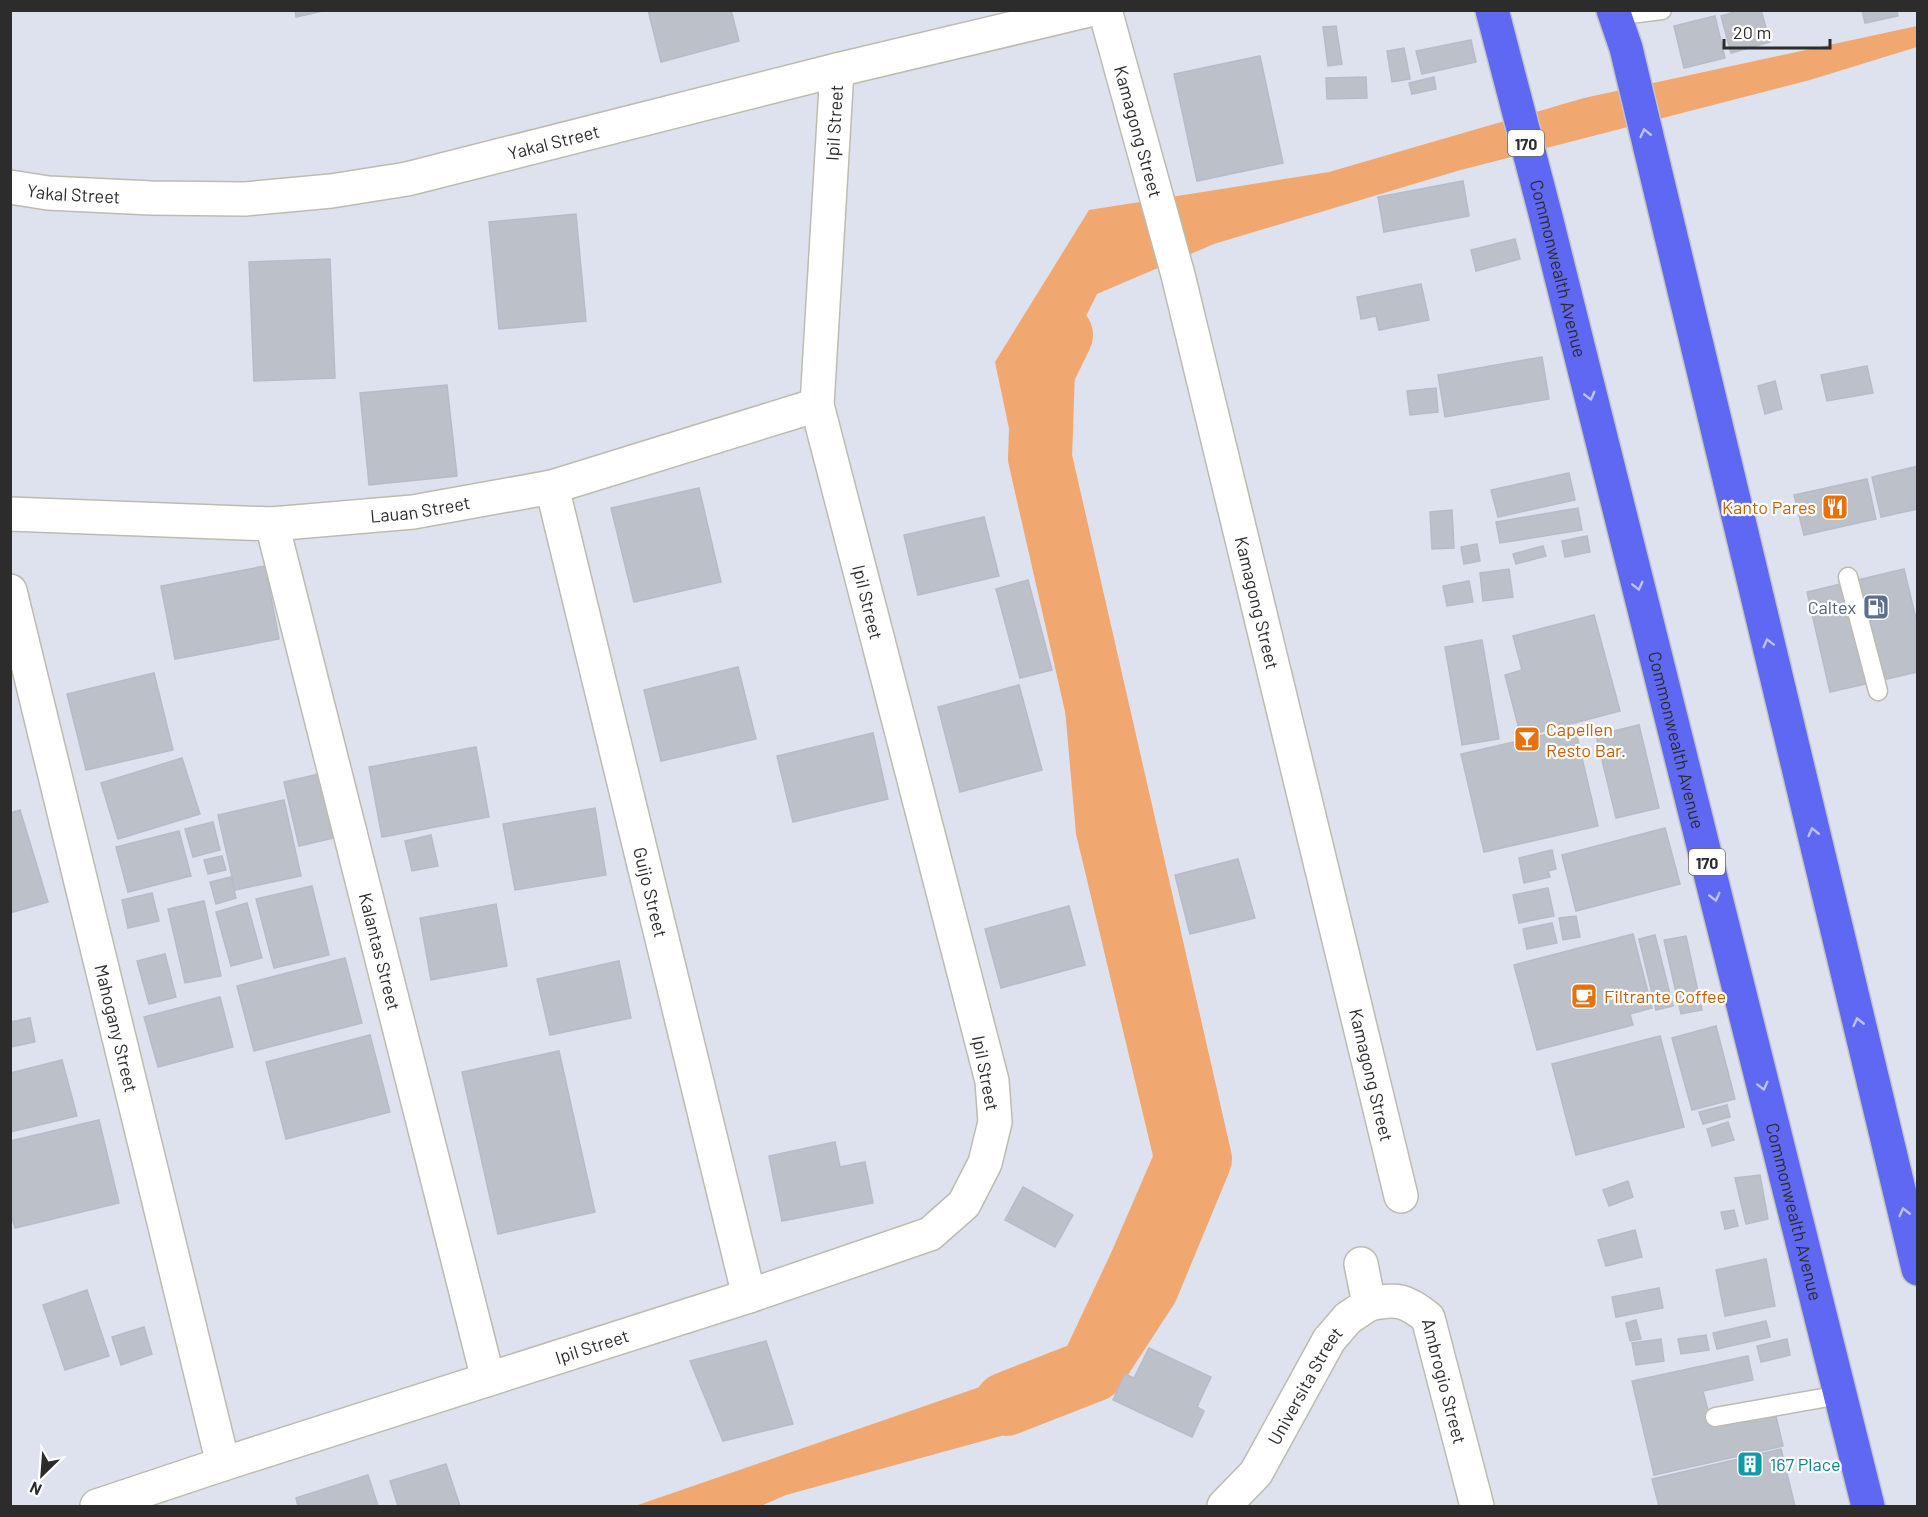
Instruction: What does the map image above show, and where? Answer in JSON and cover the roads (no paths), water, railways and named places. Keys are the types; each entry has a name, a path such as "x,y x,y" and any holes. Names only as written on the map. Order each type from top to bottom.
{"main road":[{"name":"Commonwealth Avenue","path":"1492,10 1868,1506"},
{"path":"1614,14 1626,48 1917,1269"}],"street":[{"name":"Yakal Street","path":"10,187 48,193 152,198 245,199 331,191 407,178 837,70 1089,10"},
{"name":"Kamagong Street","path":"1105,10 1178,275 1401,1196"},
{"name":"Ipil Street","path":"97,1506 749,1296 930,1234 964,1204 985,1163 995,1122 992,1082 817,405 837,70"},
{"name":"Lauan Street","path":"10,514 272,524 413,512 552,487 817,405"},
{"name":"Guijo Street","path":"552,487 749,1296"},
{"name":"Kalantas Street","path":"272,524 488,1379"},
{"name":"Mahogany Street","path":"10,591 223,1464"},
{"path":"1360,1264 1369,1304"},
{"name":"Ambrogio Street","path":"1369,1304 1391,1299 1411,1304 1428,1318 1477,1506"},
{"name":"Universita Street","path":"1224,1506 1257,1473 1329,1340 1348,1318 1369,1304"}],"lane":[{"path":"1614,14 1662,10"},
{"path":"1848,577 1878,691"},
{"path":"1715,1417 1840,1395"}],"waterway":[{"path":"1006,1404 1093,1370 1147,1287 1200,1159 1040,458 1043,372 1061,335"}],"place":[{"name":"Kanto Pares","path":"1835,507"},
{"name":"Caltex","path":"1876,607"},
{"name":"Capellen Resto Bar.","path":"1527,739"},
{"name":"Filtrante Coffee","path":"1584,996"},
{"name":"167 Place","path":"1750,1464"}]}
